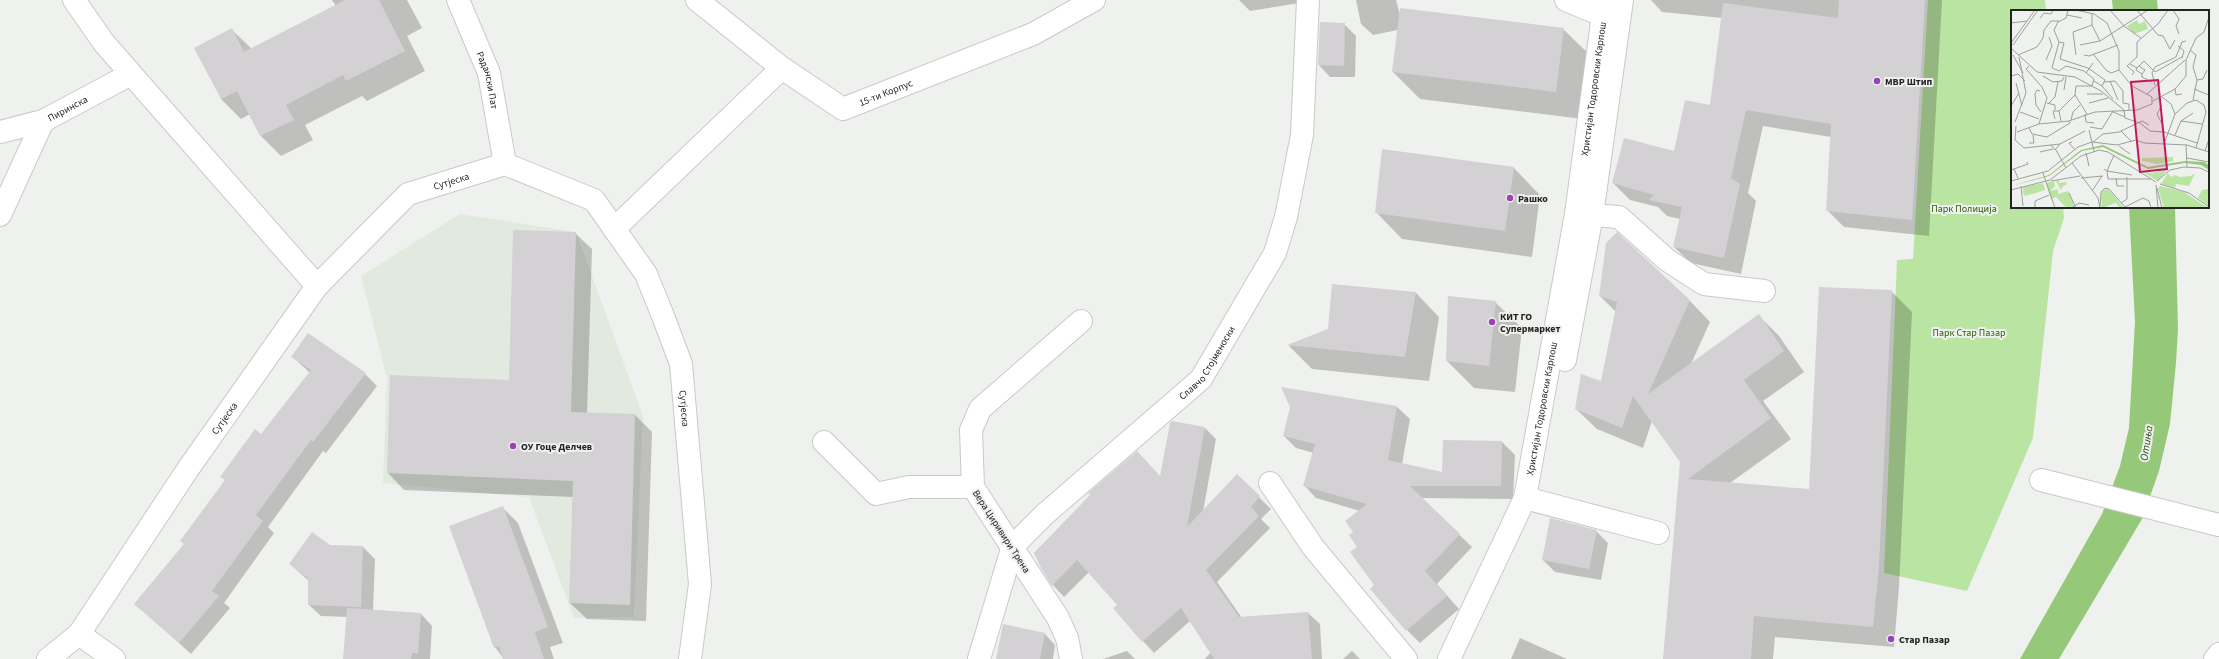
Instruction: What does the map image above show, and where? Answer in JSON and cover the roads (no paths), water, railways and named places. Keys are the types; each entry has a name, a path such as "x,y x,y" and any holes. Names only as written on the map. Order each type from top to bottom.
{"street":[{"path":"74,0 104,43 317,286"},
{"name":"Радански Пат","path":"458,0 489,73 505,164"},
{"name":"15-ти Корпус","path":"697,0 782,68 843,109 1033,34 1094,0"},
{"name":"Славчо Стојменоски","path":"979,659 1013,546 1045,514 1201,378 1275,253 1286,217 1302,135 1308,0"},
{"path":"1566,0 1612,7"},
{"name":"Христијан Тодоровски Карпош","path":"1465,659 1532,499 1584,214 1612,7"},
{"path":"614,229 782,68"},
{"name":"Пиринска","path":"0,132 44,121 132,74"},
{"path":"0,215 44,121"},
{"name":"Сутјеска","path":"48,659 79,634 188,469 317,286 408,194 505,164 594,200 646,274 680,364 700,584 690,659"},
{"path":"1584,214 1619,218 1667,260 1704,284 1764,291"},
{"name":"Вера Циривири Трена","path":"1071,659 1068,638 1058,618 1013,546 973,487 971,430 980,409 1081,321"},
{"path":"824,442 876,494 908,487 973,487"},
{"path":"2048,482 2217,524"},
{"path":"1270,483 1313,547 1406,659"},
{"path":"1532,499 1658,533"},
{"name":"Христијан Тодоровски Карпош","path":"1449,659 1532,499"},
{"path":"79,634 114,659"},
{"path":"2215,659 2219,654"}],"water":[{"path":"2112,0 2157,0 2158,10 2113,10"},
{"name":"Отиња","path":"2129,208 2175,208 2178,329 2176,363 2170,424 2159,471 2142,519 2059,659 2020,659 2102,514 2120,466 2129,428 2135,322"}],"place":[{"name":"МВР Штип","path":"1877,81"},
{"name":"Рашко","path":"1510,198"},
{"name":"КИТ ГО Супермаркет","path":"1492,322"},
{"name":"ОУ Гоце Делчев","path":"513,446"},
{"name":"Стар Пазар","path":"1891,639"}],"park label":[{"name":"Парк Полиција","path":"1964,208"},
{"name":"Парк Стар Пазар","path":"1969,332"}]}
